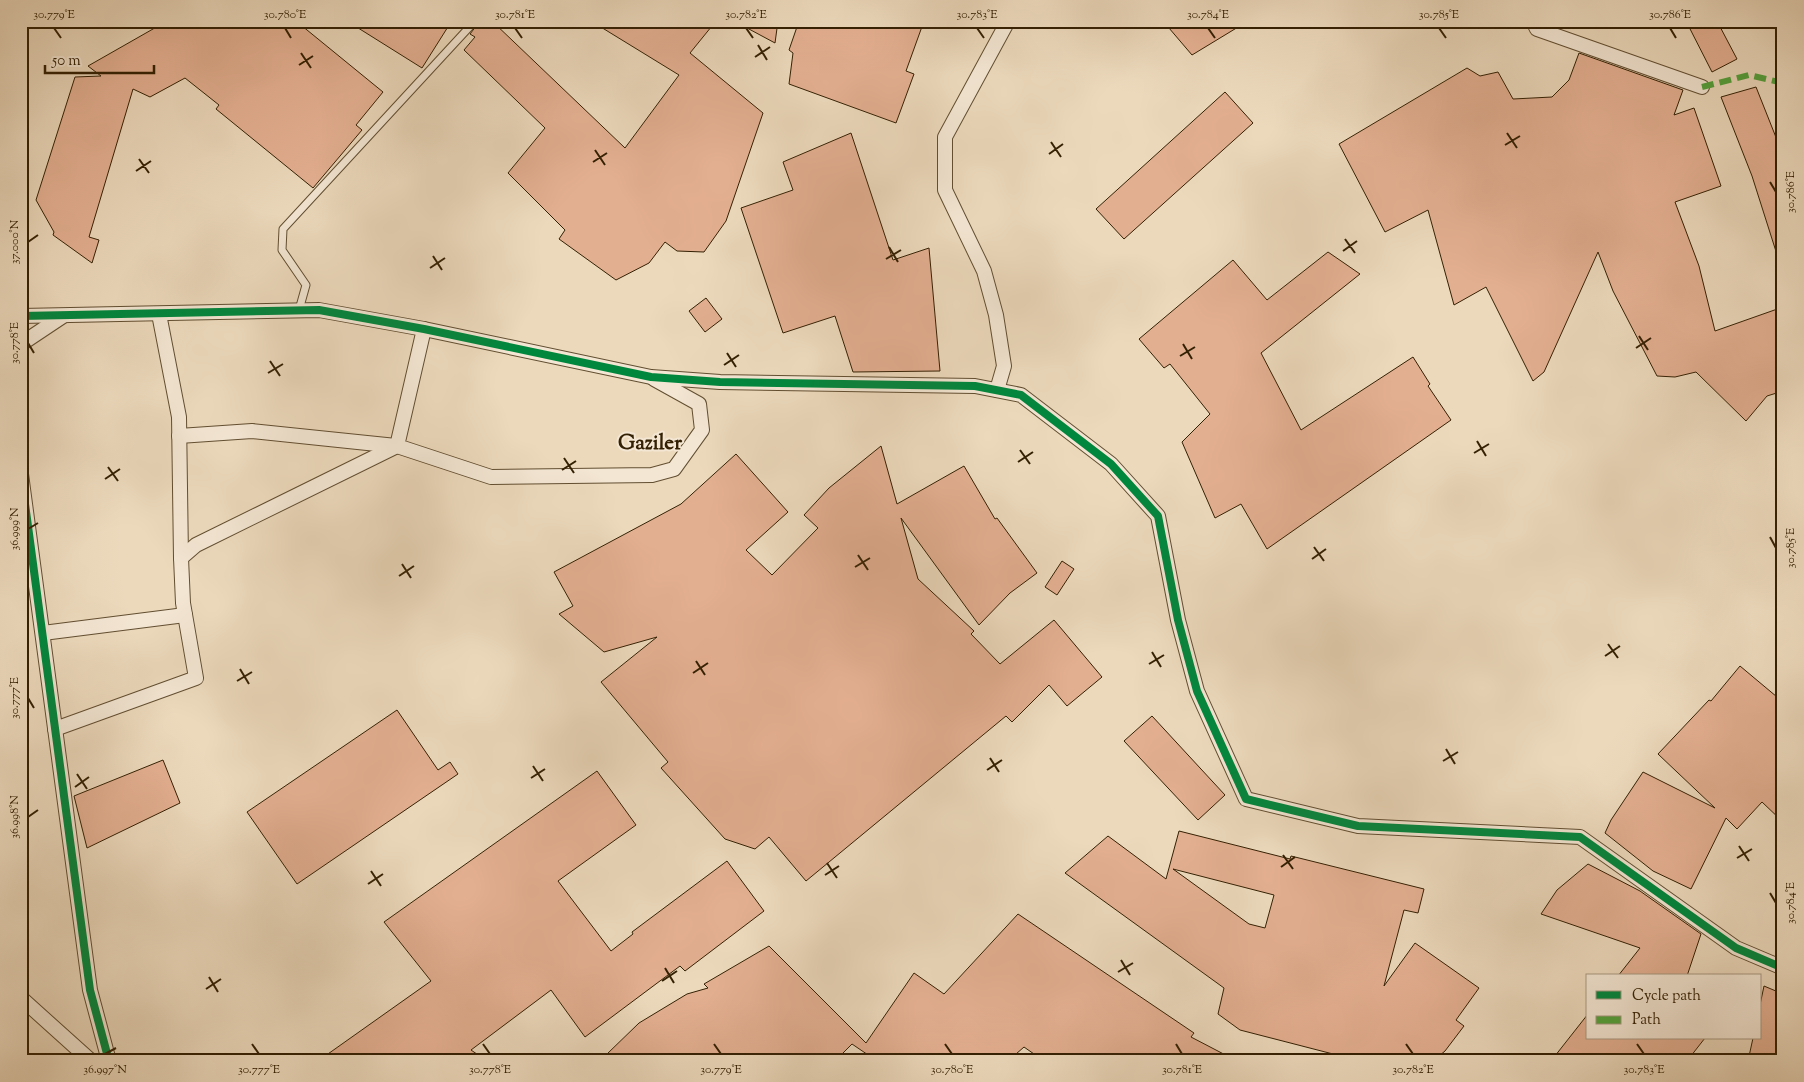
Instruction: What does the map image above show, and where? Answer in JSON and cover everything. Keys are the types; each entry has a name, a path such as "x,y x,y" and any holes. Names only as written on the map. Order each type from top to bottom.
{"street":[{"path":"997,390 1004,366 996,315 984,271 944,190 945,137 1008,21"},
{"path":"1533,21 1538,29 1702,87"},
{"path":"21,316 319,310 424,329 650,377 720,382 975,386 1021,396 1111,464 1158,516 1178,620 1197,691 1246,799 1358,826 1580,837 1736,948 1783,968"},
{"path":"55,729 196,678 183,603 179,417 159,314"},
{"path":"21,344 63,316"},
{"path":"397,446 424,329"},
{"path":"179,436 252,431 397,446 491,477 652,475 674,469 702,430 698,404 650,377"},
{"path":"181,558 196,545 397,446"},
{"path":"21,474 90,990 109,1061"},
{"path":"42,633 185,615"},
{"path":"21,998 91,1061"}],"lane":[{"path":"299,310 306,285 282,250 282,229 475,21"}],"building":[{"path":"167,21 296,21 383,92 356,125 362,130 313,188 216,109 219,105 185,78 150,97 133,89 89,237 99,240 92,263 53,235 54,232 36,200 75,77 101,76 88,66"},
{"path":"347,21 468,21 461,28 451,22 422,68"},
{"path":"480,21 492,21 625,148 679,75 591,21 716,21 690,53 763,113 726,221 704,252 677,251 665,242 649,263 616,280 559,239 565,230 508,173 545,128 464,50 475,37 470,34"},
{"path":"734,21 778,21 775,43"},
{"path":"799,21 924,21 906,71 914,74 896,123 789,84 793,53 789,50"},
{"path":"1163,21 1248,21 1192,55"},
{"path":"1686,21 1717,21 1737,59 1712,72"},
{"path":"1579,53 1683,90 1674,115 1694,108 1721,186 1675,202 1699,266 1715,331 1783,307 1783,391 1767,396 1746,421 1696,372 1675,377 1657,376 1613,291 1598,252 1544,372 1533,381 1486,287 1454,305 1428,210 1385,232 1339,144 1467,68 1480,76 1498,72 1513,99 1552,97 1569,80"},
{"path":"1756,87 1783,155 1783,264 1780,264 1752,176 1721,97"},
{"path":"1225,92 1253,123 1124,239 1096,209"},
{"path":"851,133 893,260 929,248 940,371 853,372 835,316 783,333 741,208 793,190 783,162"},
{"path":"1328,252 1360,274 1261,353 1301,430 1413,357 1430,384 1428,386 1451,420 1267,549 1241,504 1215,518 1182,442 1210,414 1170,364 1164,368 1139,339 1233,260 1267,300"},
{"path":"706,298 722,319 705,332 689,311"},
{"path":"881,446 897,504 964,466 995,519 997,518 1037,573 1010,593 979,625 901,518 918,579 974,631 971,634 1000,664 1054,620 1102,677 1067,706 1049,685 1012,722 1006,716 806,881 769,837 755,849 725,839 661,768 668,762 601,682 657,637 604,652 559,614 573,606 554,572 681,504 736,454 788,512 746,550 772,575 818,528 804,515 829,488"},
{"path":"1062,561 1074,569 1057,595 1045,587"},
{"path":"1740,666 1783,702 1783,822 1762,802 1737,829 1726,818 1691,889 1653,871 1605,833 1611,820 1643,772 1715,808 1658,754 1709,700 1711,701"},
{"path":"397,710 438,770 450,762 458,774 297,884 247,812"},
{"path":"1152,716 1225,795 1198,820 1124,741"},
{"path":"163,760 180,803 87,848 74,796"},
{"path":"597,771 636,825 558,881 611,951 633,934 632,932 727,861 764,911 685,971 680,966 585,1037 551,990 471,1050 487,1061 318,1061 431,981 384,922"},
{"path":"1179,831 1290,859 1291,856 1424,889 1418,913 1404,910 1384,986 1415,943 1479,988 1456,1020 1464,1026 1445,1051 1433,1061 1329,1061 1333,1054 1240,1030 1218,1014 1224,988 1065,873 1108,836 1166,879","holes":["1173,869 1274,895 1265,928 1249,924"]},
{"path":"1588,864 1640,891 1701,934 1688,974 1620,974 1640,948 1541,914 1557,890"},
{"path":"1018,914 1194,1033 1191,1037 1237,1061 1044,1061 1024,1047 1008,1061 877,1061 852,1044 835,1061 614,1061 607,1054 639,1023 687,994 708,988 704,984 769,946 866,1043 914,973 944,994"},
{"path":"1764,986 1783,994 1783,1061 1748,1061 1753,1040 1762,1040 1762,996"},
{"path":"1586,1017 1586,1040 1703,1040 1687,1061 1551,1061"}],"marked path":[{"path":"1702,87 1749,75 1783,83"}],"cycle path":[{"path":"21,316 319,310 424,329 651,377 720,382 975,386 1021,395 1111,464 1158,516 1178,620 1197,691 1246,799 1358,826 1580,837 1736,948 1783,968"},
{"path":"21,474 90,990 109,1061"}],"district":[{"name":"Gaziler","path":"650,442"}]}
